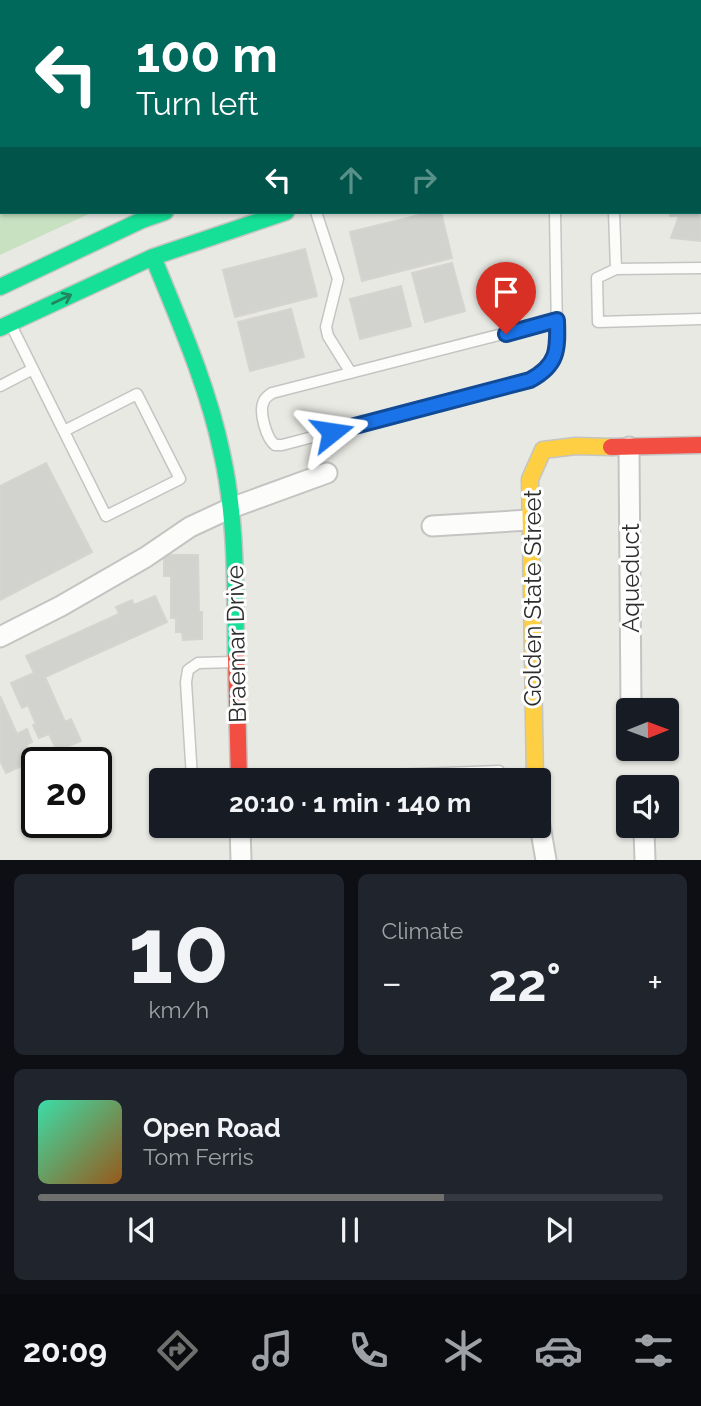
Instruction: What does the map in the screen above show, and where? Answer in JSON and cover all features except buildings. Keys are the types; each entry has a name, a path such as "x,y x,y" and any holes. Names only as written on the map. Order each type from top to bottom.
{"street":[{"path":"0,287 142,219 158,214"},
{"path":"5,326 153,257 280,214"},
{"name":"Braemar Drive","path":"153,257 198,372 217,430 231,508 239,768"},
{"name":"Golden State Street","path":"535,768 528,520 530,479 543,450 564,445 701,445"},
{"name":"Aqueduct","path":"629,447 631,698"},
{"path":"0,637 122,571 190,527 231,508 327,473"},
{"path":"432,526 528,520"},
{"path":"240,838 241,860"},
{"path":"542,838 546,860"},
{"path":"644,838 645,860"}],"lane":[{"path":"317,214 338,279 326,327 330,341 351,373"},
{"path":"555,214 557,320 555,357 543,373 530,380 282,445 275,446 271,441 262,408 272,393 557,320"},
{"path":"614,214 615,269"},
{"path":"701,268 615,269 597,278 598,321 701,319"},
{"path":"5,326 33,369 106,516 180,479 137,394 64,431"},
{"path":"0,386 33,369"},
{"path":"191,768 186,682 188,670 198,663 235,662"}],"green space":[{"path":"0,214 89,214 0,255"}],"traffic: fast":[{"path":"0,287 159,214"},
{"path":"0,328 153,257 280,214"},
{"path":"153,257 201,379 222,454 233,530 236,657"}],"traffic: slow":[{"path":"535,768 530,479 543,450 576,446 611,447"}],"traffic: jam":[{"path":"611,447 701,445"},
{"path":"236,657 239,768"}],"route":[{"path":"332,432 530,380 543,373 552,363 555,357 557,320 506,334"}]}
